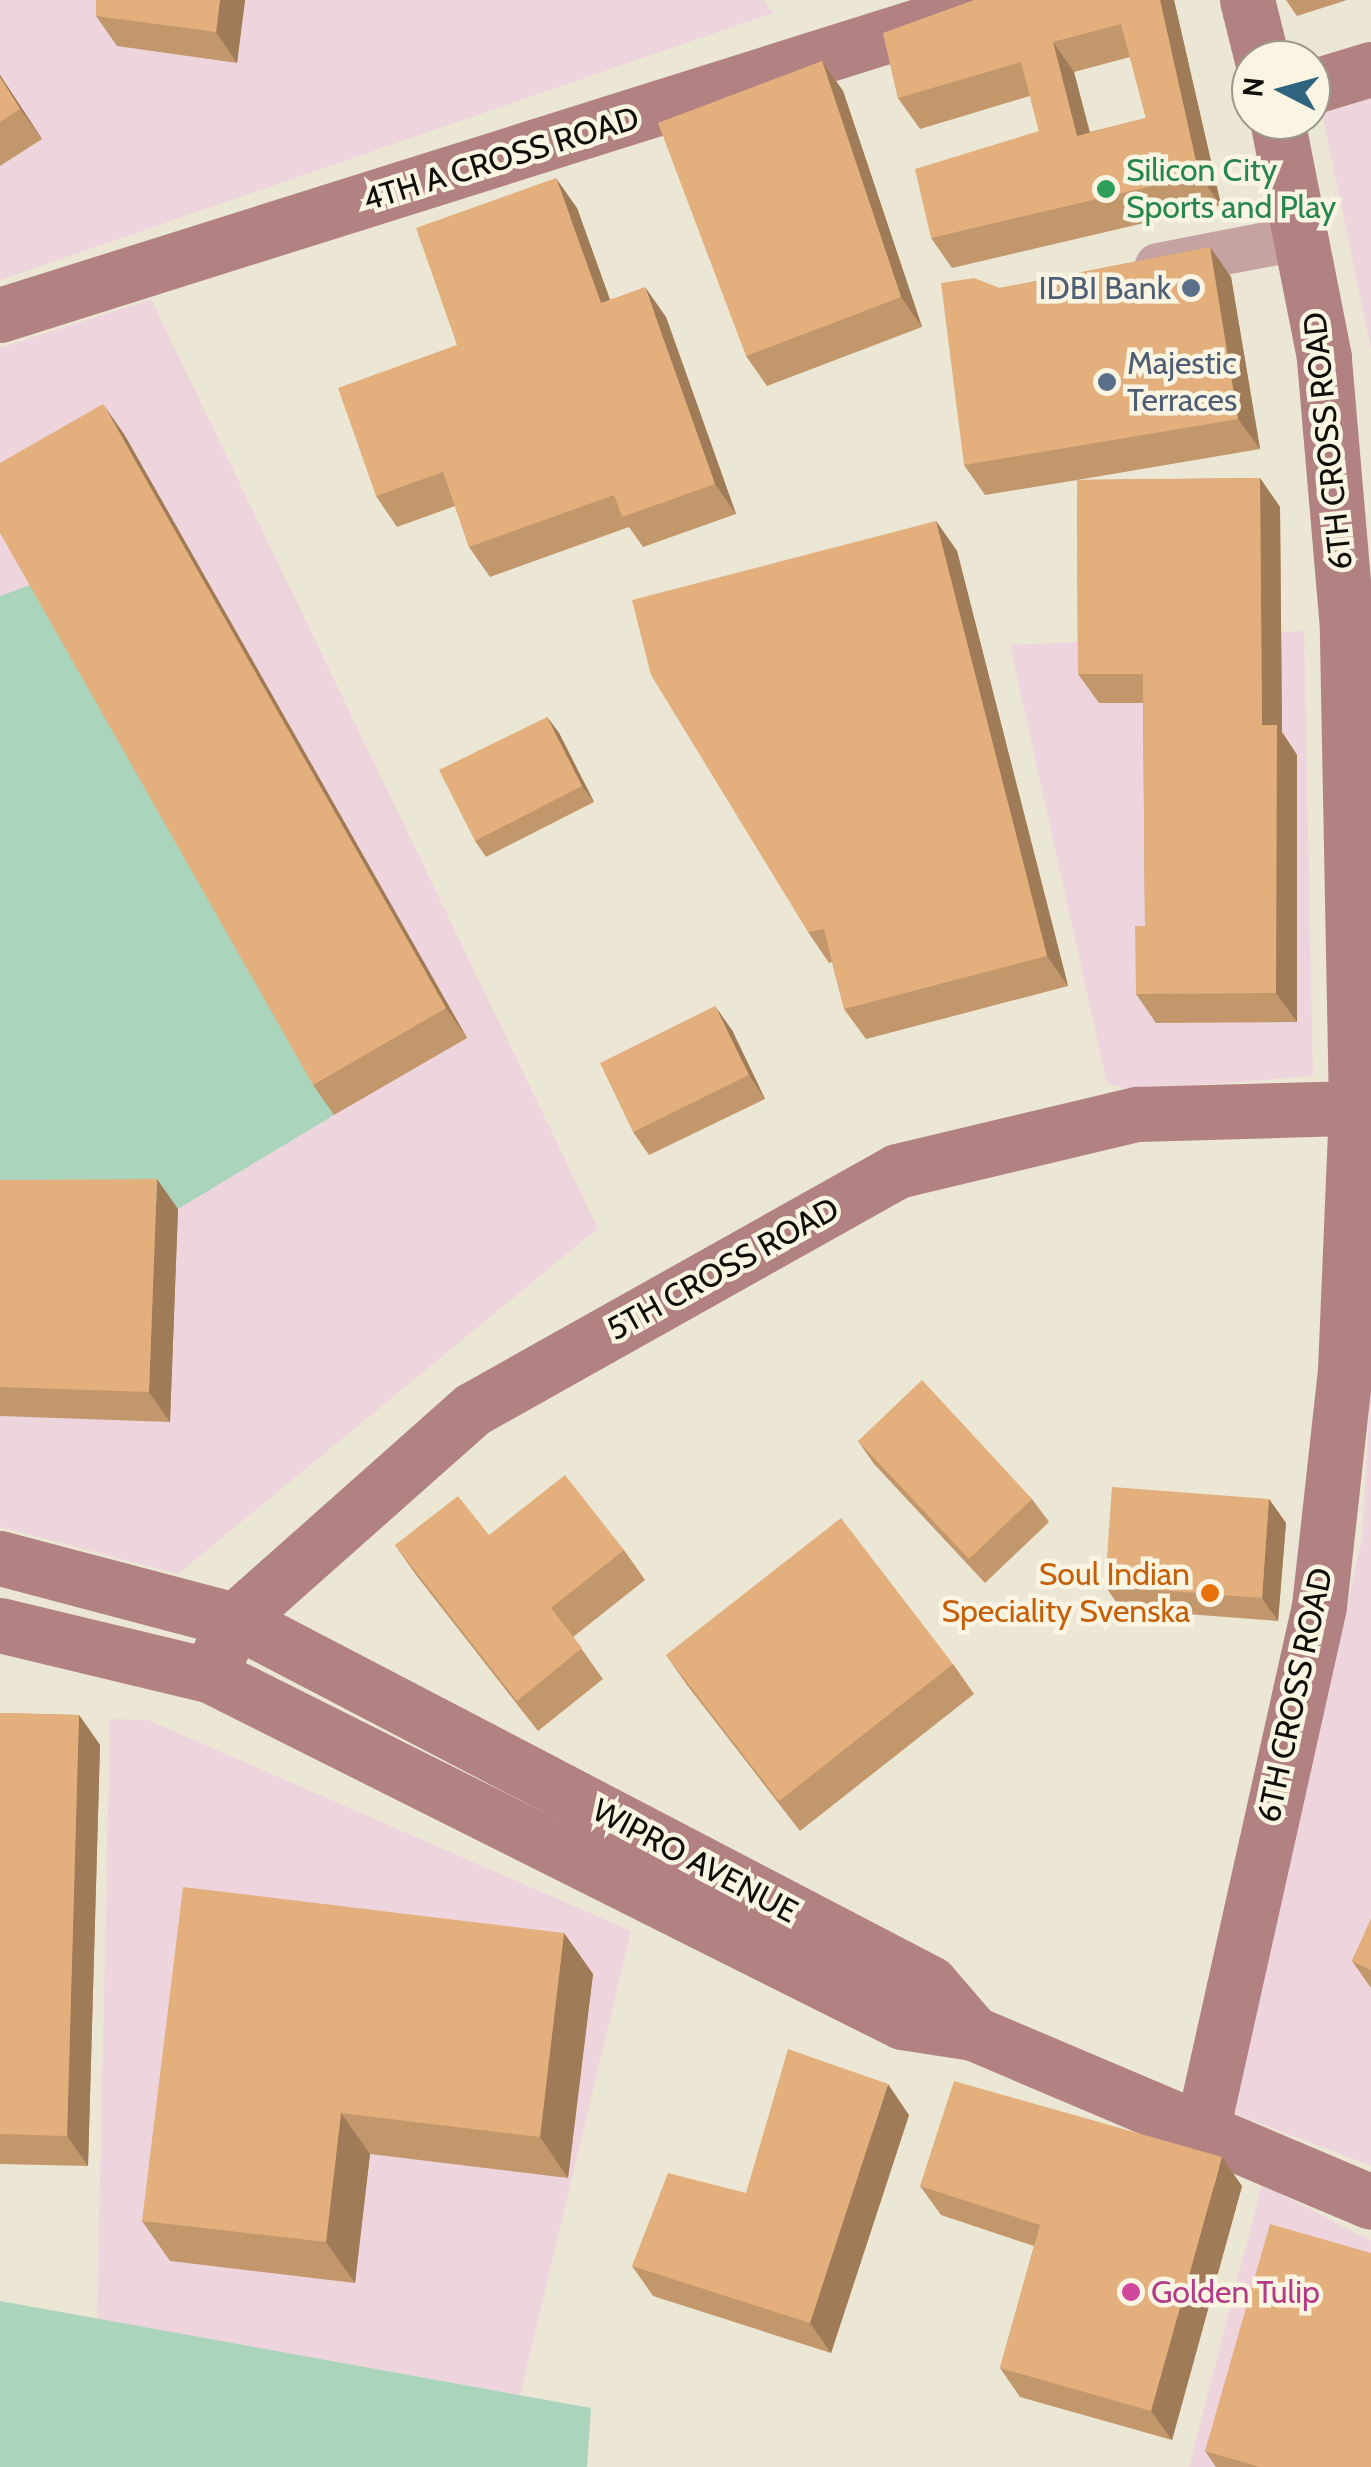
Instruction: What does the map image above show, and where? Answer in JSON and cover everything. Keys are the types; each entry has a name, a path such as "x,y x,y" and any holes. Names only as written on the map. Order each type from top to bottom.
{"street":[{"name":"4TH A CROSS ROAD","path":"0,315 1000,0"},
{"path":"1247,0 1257,40"},
{"path":"1331,81 1371,69"},
{"name":"6TH CROSS ROAD","path":"1202,2130 1320,1606 1346,1370 1356,1108 1350,670 1324,357 1281,140"},
{"path":"1112,274 1302,237"},
{"name":"5TH CROSS ROAD","path":"209,1675 235,1620 474,1409 896,1171 1137,1114 1356,1108"},
{"name":"WIPRO AVENUE","path":"0,1558 235,1620 930,1984 973,2032"},
{"name":"WIPRO AVENUE","path":"0,1626 209,1675 902,2022 973,2032 1371,2202"}],"shaded area":[{"path":"0,0 764,0 773,13 0,280"},
{"path":"1371,47 1371,349 1328,140 1331,140 1331,91"},
{"path":"151,299 598,1228 178,1574 0,1527 0,348"},
{"path":"1304,631 1313,1076 1130,1090 1107,1083 1010,645"},
{"path":"1371,1377 1371,2166 1233,2113 1362,1539"},
{"path":"110,1719 148,1720 631,1931 520,2395 97,2319"},
{"path":"1262,2184 1371,2241 1371,2467 1189,2467"}],"green space":[{"path":"33,584 334,1115 178,1209 0,1211 0,596"},
{"path":"0,2301 591,2408 587,2467 0,2467"}],"building":[{"path":"96,0 220,0 216,32 96,16"},
{"path":"974,0 1160,0 1199,175 931,238 915,169 1039,131 1021,62 898,98 883,33","holes":["1121,24 1146,118 1077,136 1053,42"]},
{"path":"822,61 901,297 746,356 658,123"},
{"path":"0,77 20,109 0,122"},
{"path":"556,178 601,303 645,287 715,484 622,517 614,495 469,547 443,472 376,496 338,388 457,345 416,228"},
{"name":"Majestic Terraces","path":"1210,247 1238,419 964,465 941,283 974,278 1000,288"},
{"path":"103,404 446,1008 313,1085 0,533 0,463"},
{"path":"1260,478 1262,725 1277,725 1276,993 1136,994 1135,926 1145,926 1143,674 1078,674 1077,480"},
{"path":"936,521 1047,956 844,1009 824,929 808,932 651,675 632,600"},
{"path":"547,717 582,786 475,841 439,770"},
{"path":"715,1006 749,1075 633,1132 600,1063"},
{"path":"157,1179 149,1392 0,1387 0,1180"},
{"path":"922,1380 1032,1499 969,1559 858,1441"},
{"path":"565,1475 624,1550 551,1608 582,1648 517,1701 395,1545 458,1496 489,1535"},
{"path":"1112,1487 1269,1499 1262,1598 1105,1586"},
{"path":"841,1518 953,1664 779,1801 666,1655"},
{"path":"0,1713 79,1715 67,2136 0,2134"},
{"path":"183,1887 564,1933 540,2137 341,2113 326,2242 142,2221"},
{"path":"1371,1919 1371,1970 1352,1961"},
{"path":"788,2049 888,2084 810,2323 632,2266 668,2173 746,2193"},
{"path":"954,2081 1222,2157 1151,2411 1000,2368 1040,2225 920,2186"},
{"path":"1270,2224 1371,2253 1371,2467 1260,2467 1205,2451"}],"place":[{"name":"Silicon City Sports and Play","path":"1106,189"},
{"name":"IDBI Bank","path":"1191,288"},
{"name":"Majestic Terraces","path":"1107,382"},
{"name":"Soul Indian Speciality Svenska","path":"1210,1593"},
{"name":"Golden Tulip","path":"1131,2292"}]}
